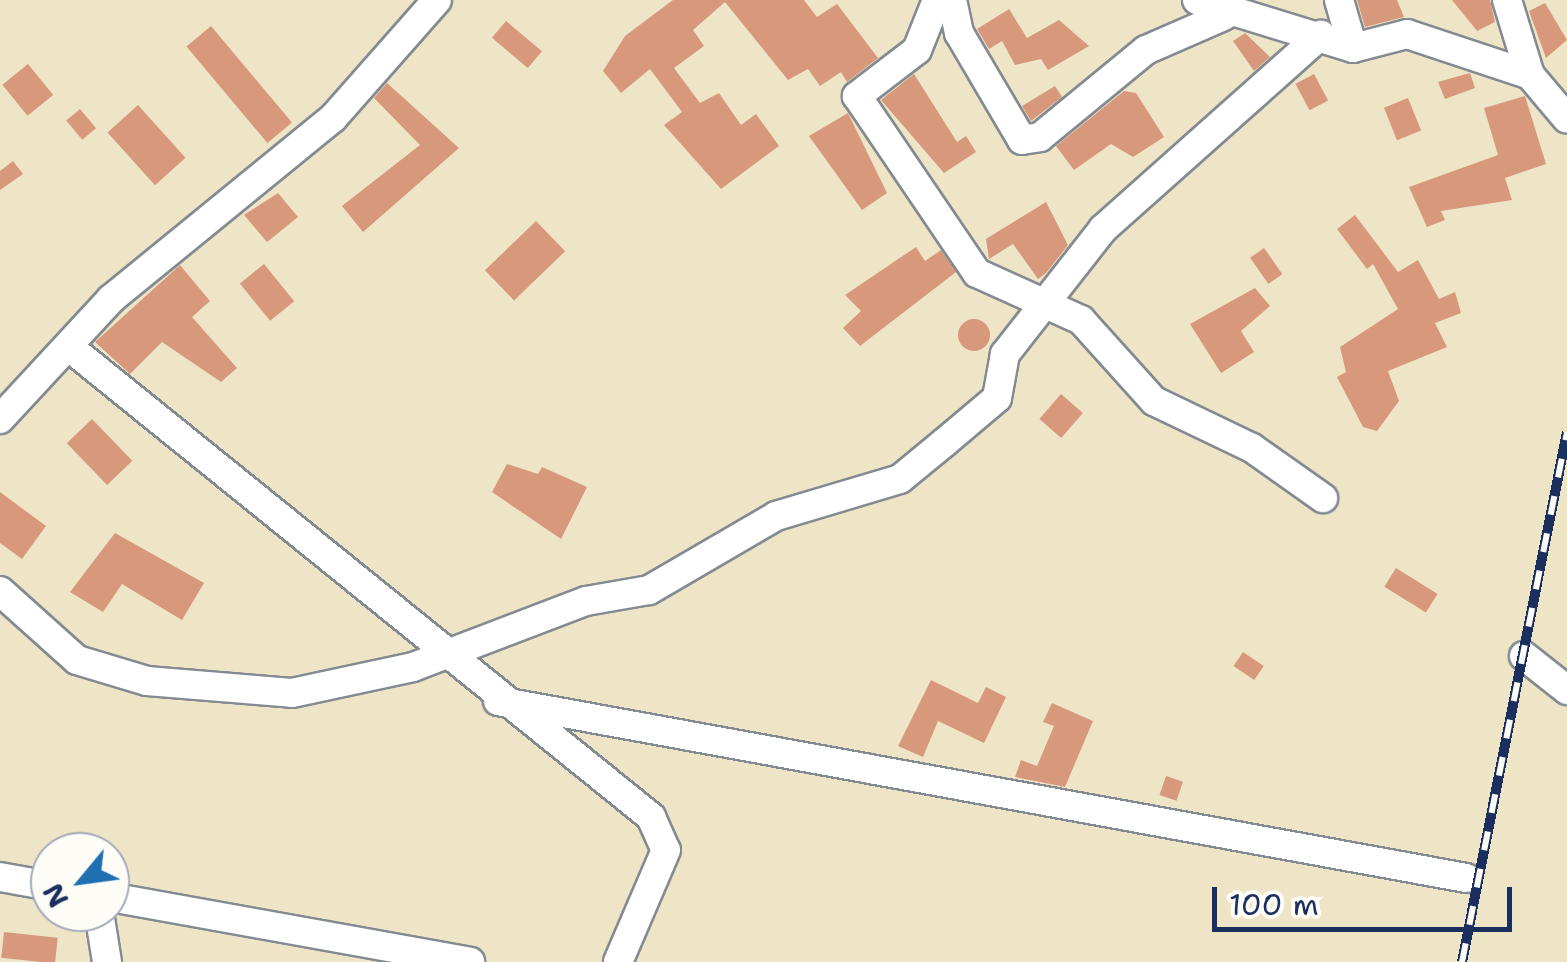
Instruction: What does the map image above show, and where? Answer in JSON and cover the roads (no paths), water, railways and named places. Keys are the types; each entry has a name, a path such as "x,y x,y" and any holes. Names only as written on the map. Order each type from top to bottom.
{"street":[{"path":"0,418 111,299 333,118 437,0"},
{"path":"937,0 917,50 857,96 977,273 1048,301 1081,320 1154,401 1252,448 1322,498"},
{"path":"952,0 959,33 1022,140 1040,137 1146,50 1224,16"},
{"path":"1198,0 1224,16 1321,35 1352,48 1407,34 1530,75"},
{"path":"1339,0 1352,48"},
{"path":"1507,0 1530,75 1567,119"},
{"path":"0,591 78,660 147,681 292,693 444,658 522,622 649,590 776,516 900,479 997,398 1006,354 1103,229 1321,35"},
{"path":"69,347 190,436 444,658 663,832 663,859 618,962"},
{"path":"1524,656 1567,690"},
{"path":"498,701 1466,878"},
{"path":"0,878 30,883"},
{"path":"130,901 470,962"},
{"path":"102,932 107,962"}],"railway":[{"path":"1462,962 1567,432"}]}
